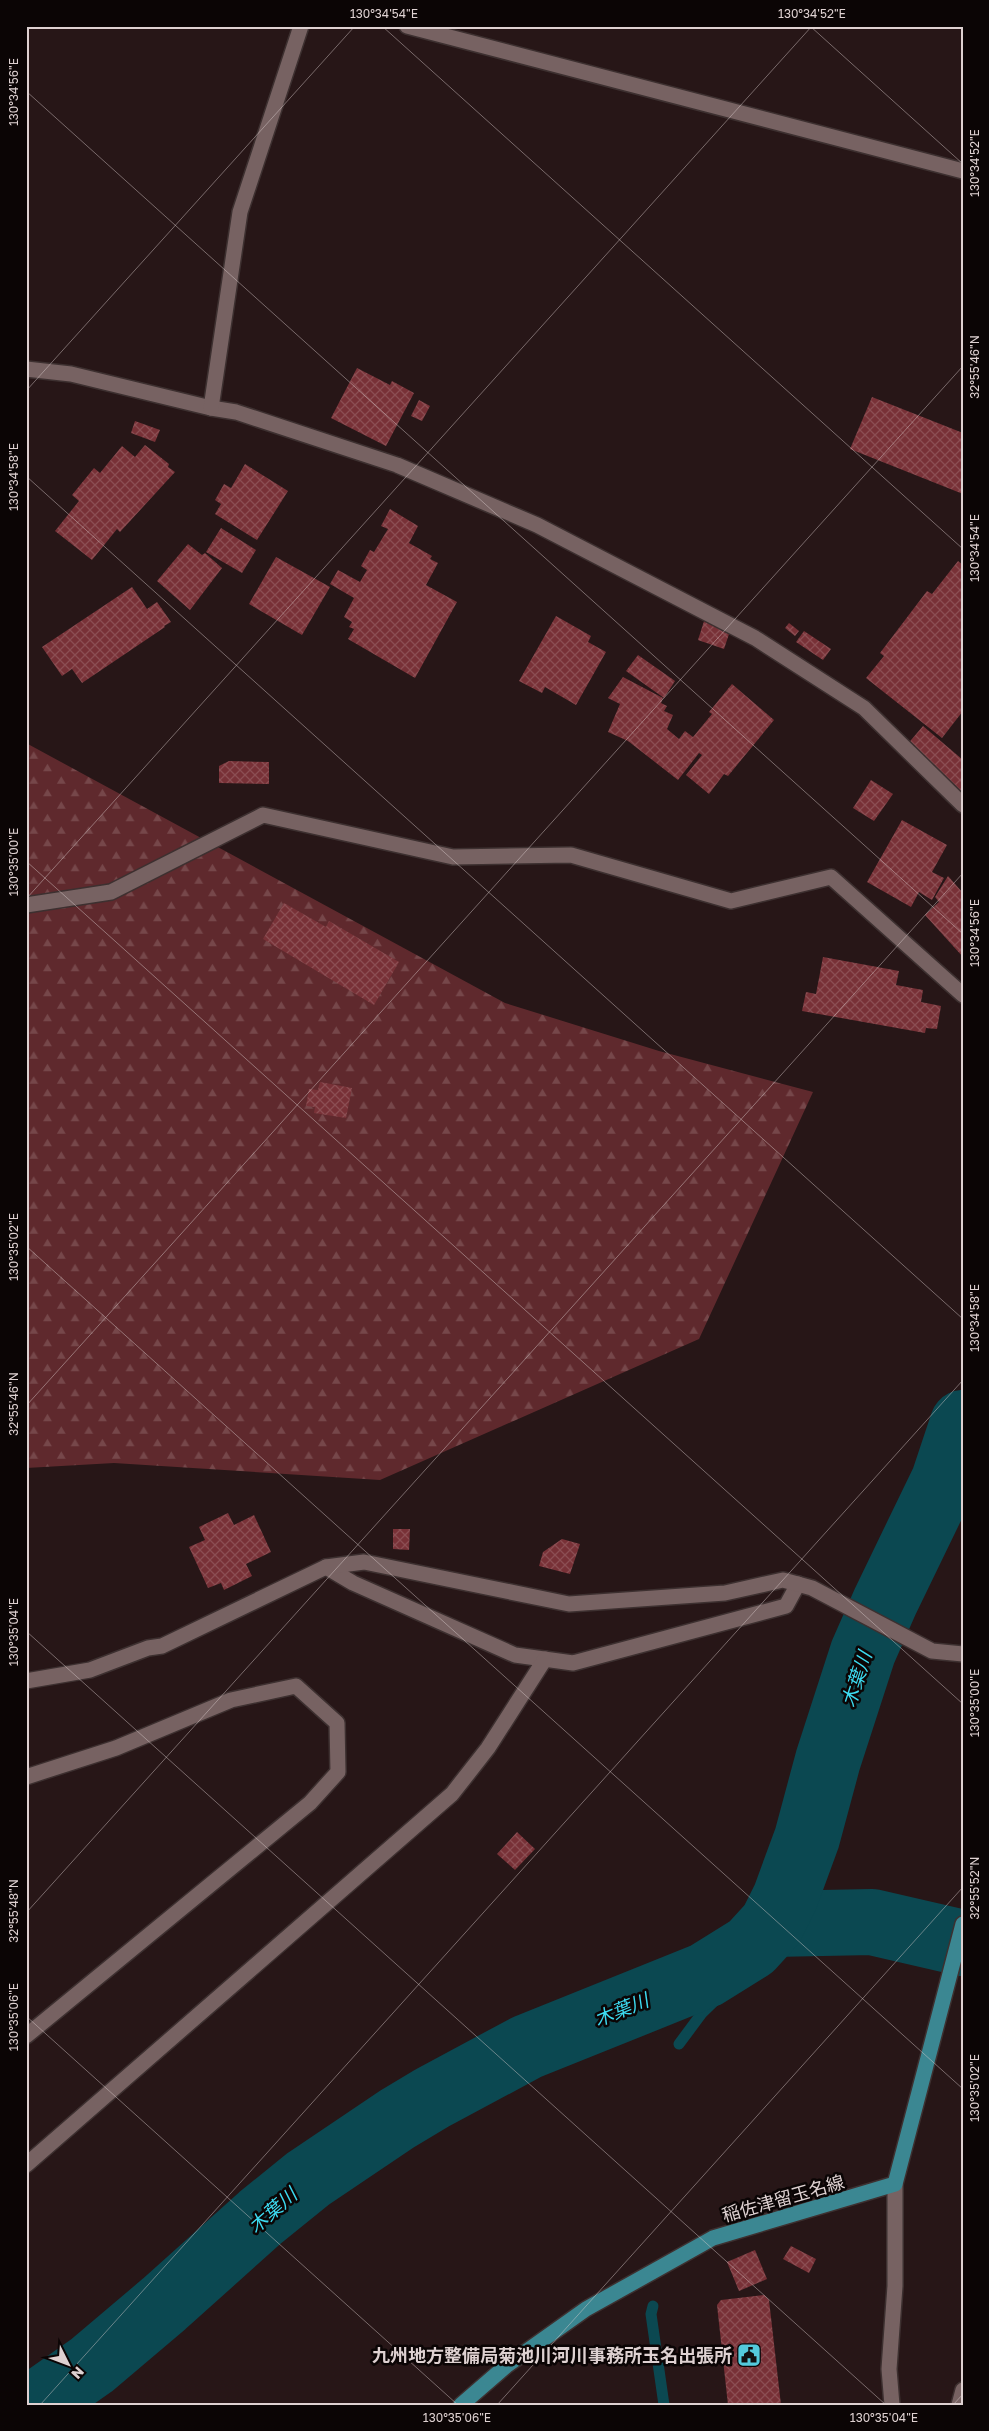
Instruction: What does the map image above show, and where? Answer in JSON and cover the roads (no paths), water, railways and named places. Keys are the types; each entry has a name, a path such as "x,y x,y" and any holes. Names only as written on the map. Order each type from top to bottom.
{"main road":[{"path":"895,2184 963,1924"},
{"name":"稲佐津留玉名線","path":"462,2405 506,2366 586,2309 713,2238 895,2184"}],"street":[{"path":"211,408 240,212 301,26"},
{"path":"407,26 963,171"},
{"path":"26,369 71,374 211,408 236,412 397,465 537,525 755,638 864,708 963,805"},
{"path":"26,905 111,892 263,815 453,857 571,855 730,901 831,878 963,995"},
{"path":"26,1681 90,1670 148,1648 162,1646 326,1567 364,1562 569,1604 726,1593 783,1580 805,1586 932,1651 963,1654"},
{"path":"326,1567 352,1583 516,1655 573,1663 786,1606 805,1586"},
{"path":"26,2165 452,1794 488,1748 546,1659"},
{"path":"26,1777 116,1748 231,1700 296,1686 337,1723 338,1772 310,1802 26,2036"},
{"path":"892,2405 889,2369 895,2286 895,2184"},
{"path":"958,2405 963,2390"}],"waterway":[{"name":"木葉川","path":"35,2405 92,2365 164,2304 261,2217 308,2179 397,2119 527,2047 706,1975 751,1947 772,1924 785,1898 807,1838 828,1760 863,1652 944,1480 963,1423"},
{"path":"772,1924 872,1922 963,1943"},
{"path":"679,2044 702,2013 737,1979 772,1924"},
{"path":"653,2306 651,2314 664,2405"}],"place":[{"name":"九州地方整備局菊池川河川事務所玉名出張所","path":"749,2355"}]}
